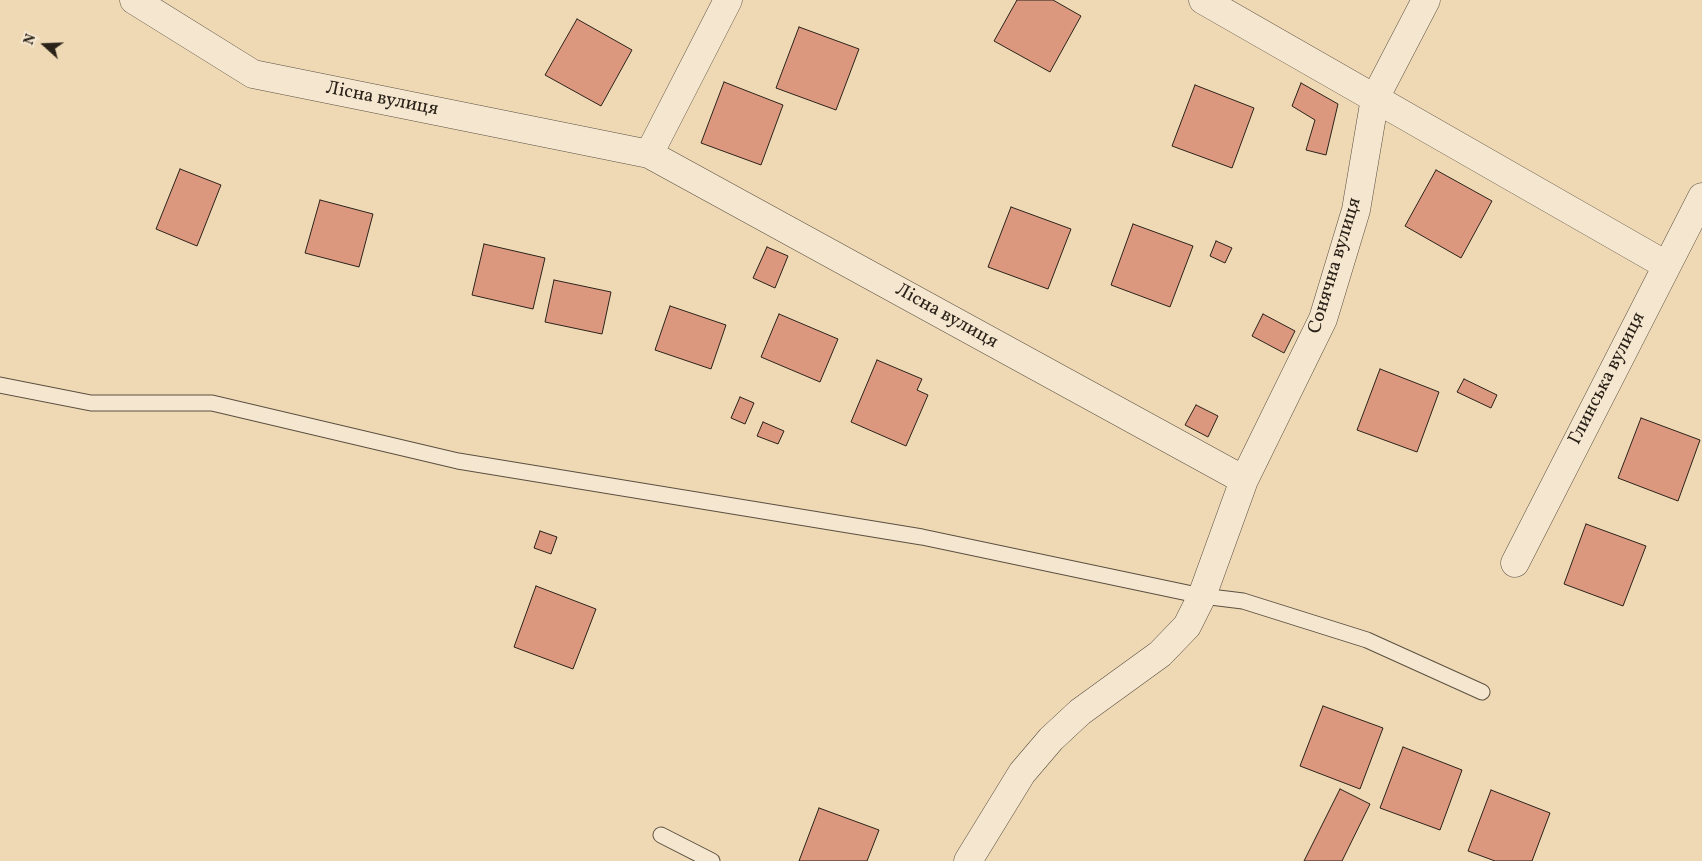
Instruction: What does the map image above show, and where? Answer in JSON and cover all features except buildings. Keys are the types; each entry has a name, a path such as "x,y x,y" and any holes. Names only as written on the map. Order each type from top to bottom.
{"street":[{"name":"Лісна вулиця","path":"134,0 253,74 649,154 1244,480"},
{"path":"649,154 728,0"},
{"path":"1203,0 1666,265"},
{"name":"Сонячна вулиця","path":"968,861 1022,773 1051,739 1080,712 1160,654 1187,626 1202,596 1244,480 1323,319 1356,210 1375,98 1426,0"},
{"name":"Глинська вулиця","path":"1515,563 1702,196"}],"lane":[{"path":"0,385 91,403 212,403 458,461 922,537 1202,596 1243,601 1367,640 1482,692"},
{"path":"661,834 712,861"}]}
